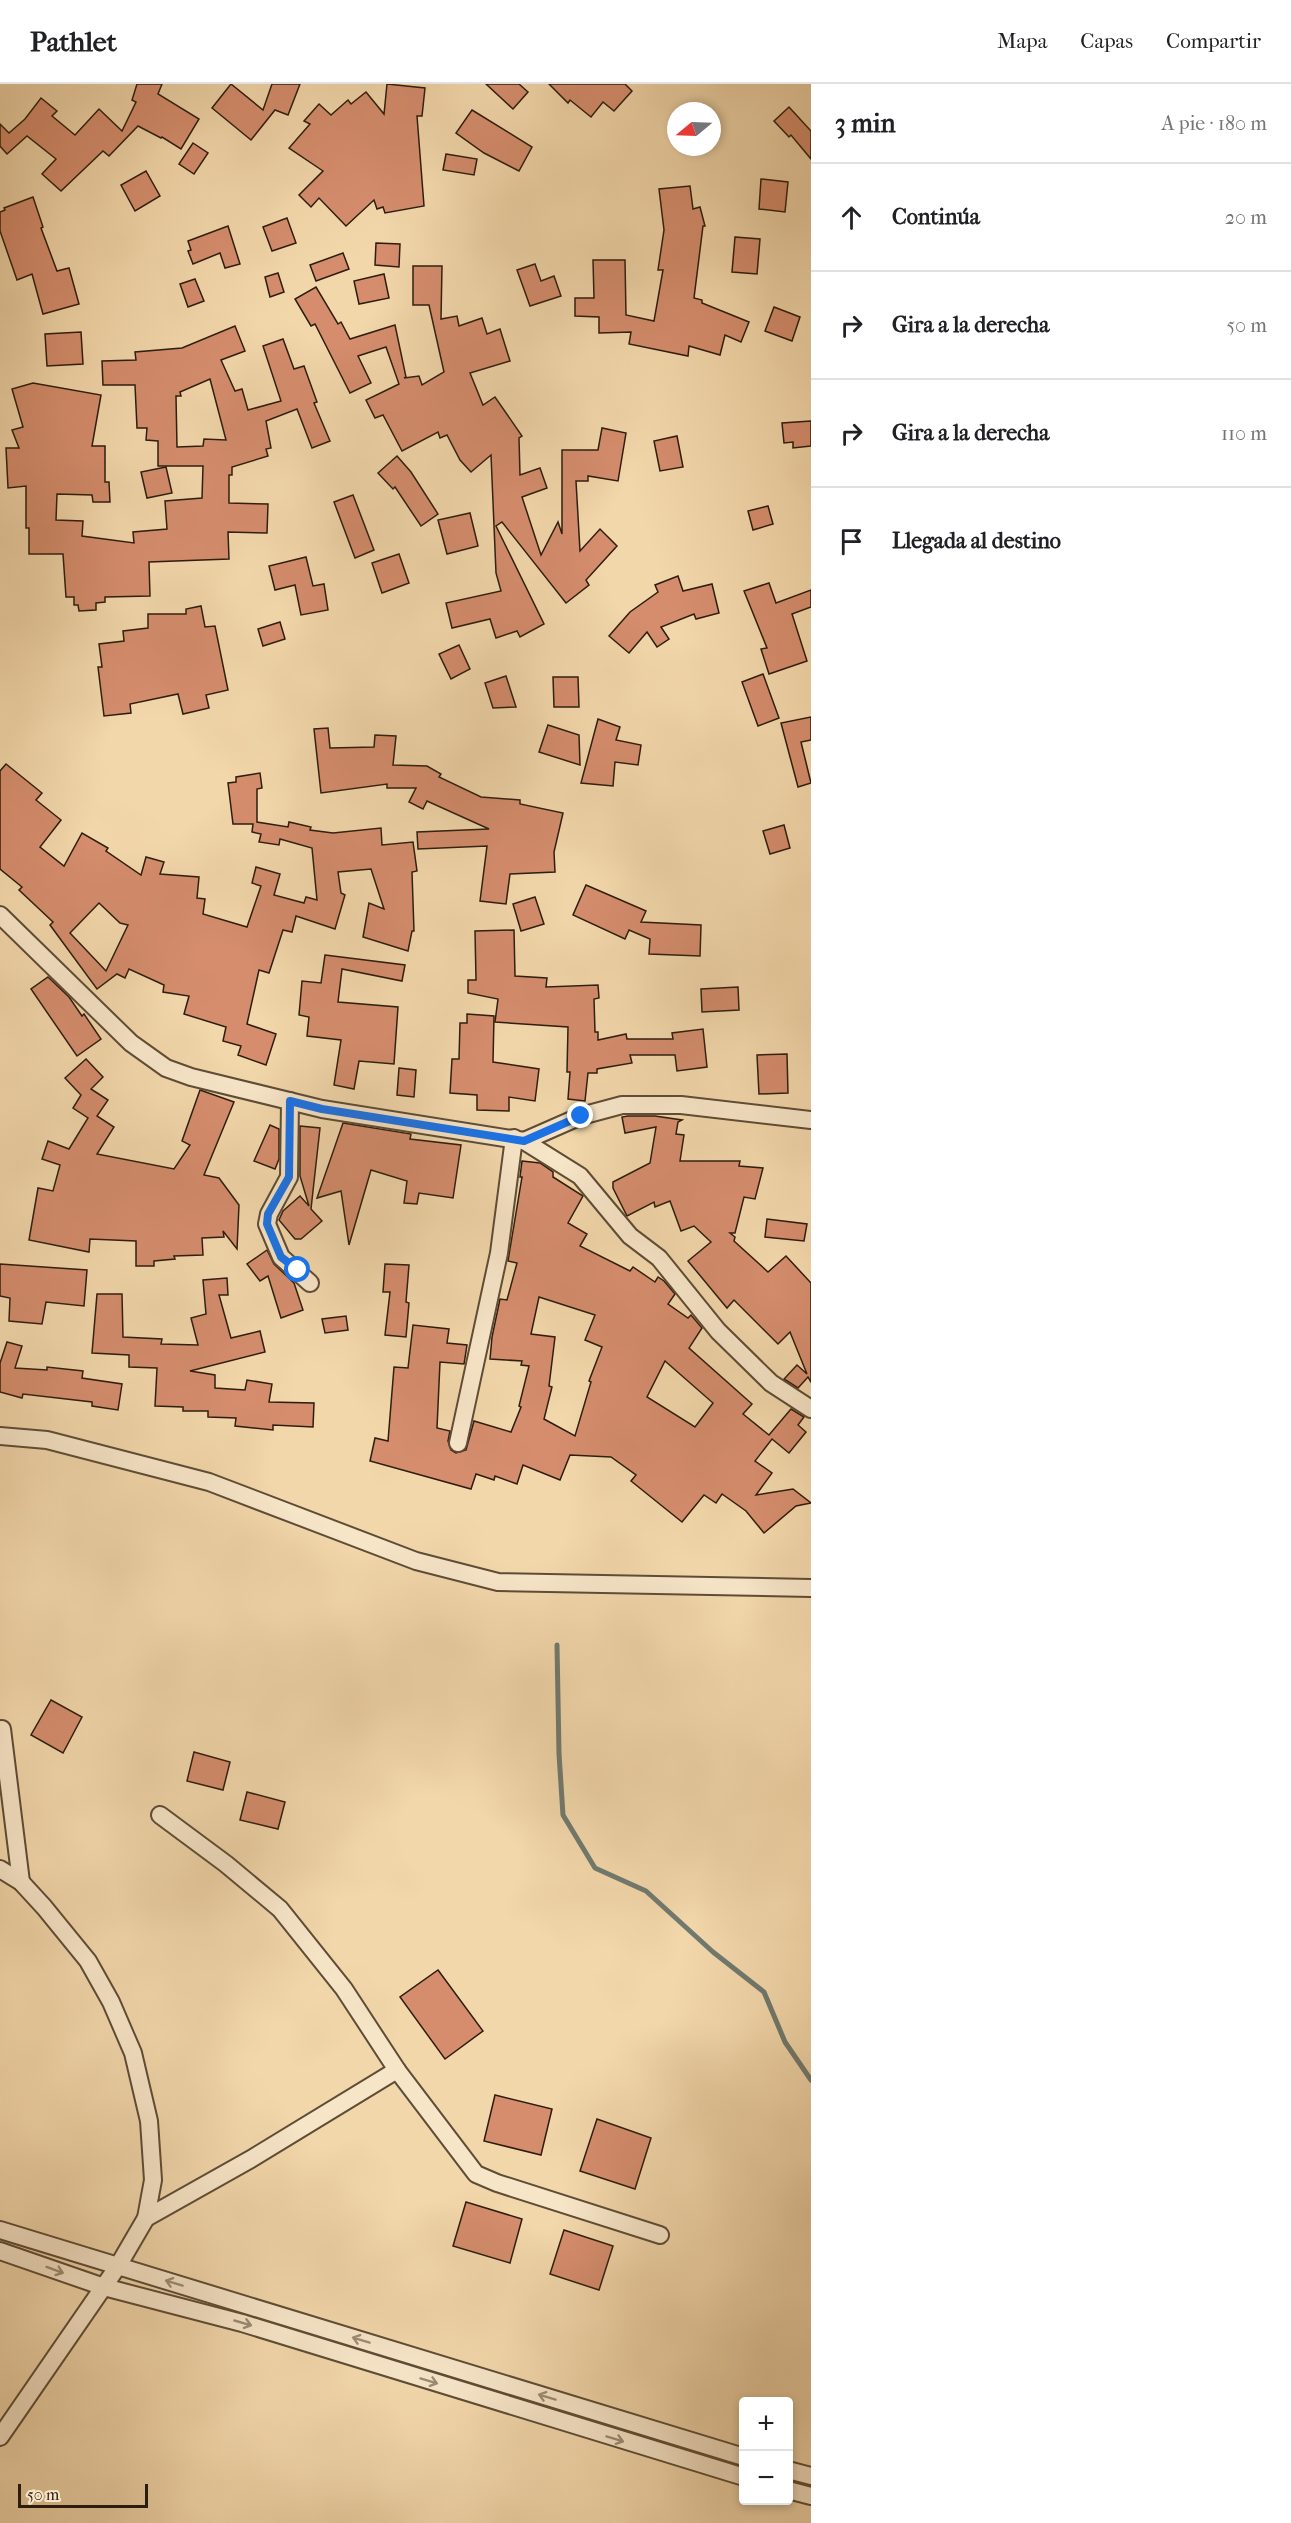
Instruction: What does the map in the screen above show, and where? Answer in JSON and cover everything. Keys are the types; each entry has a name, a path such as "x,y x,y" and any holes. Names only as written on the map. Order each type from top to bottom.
{"street":[{"path":"0,915 131,1043 166,1068 191,1077 322,1109 519,1139 580,1176 630,1236 659,1258 718,1331 771,1383 811,1408"},
{"path":"290,1101 289,1177 268,1214 267,1224 281,1257 310,1283"},
{"path":"519,1139 581,1116 622,1105 681,1105 811,1120"},
{"path":"458,1443 499,1253 519,1139"},
{"path":"0,1436 47,1440 209,1482 339,1529 416,1561 498,1582 811,1588"},
{"path":"2,1729 21,1882"},
{"path":"160,1815 226,1864 279,1909 344,1989 397,2070 476,2174 508,2187 660,2235"},
{"path":"0,1869 21,1882 44,1907 88,1961 111,2002 133,2053 149,2121 153,2180 146,2218 118,2266 0,2437"},
{"path":"146,2218 251,2159 397,2070"},
{"path":"0,2230 739,2456"},
{"path":"0,2251 104,2287 242,2323 698,2465 739,2476"},
{"path":"698,2465 706,2447"},
{"path":"793,2471 811,2476"},
{"path":"793,2491 811,2496"}],"building":[{"path":"137,84 162,84 158,94 199,119 181,149 138,126 109,156 103,151 61,191 42,174 56,159 27,136 7,154 0,146 0,124 9,133 25,119 41,98 57,111 52,116 75,135 99,109 122,131 136,102 132,100"},
{"path":"231,84 263,110 272,84 300,84 288,115 275,110 251,140 212,108"},
{"path":"387,84 425,88 422,116 417,116 424,206 385,213 383,207 377,209 374,200 346,226 319,198 311,207 299,195 323,171 289,148 310,124 304,121 319,104 331,115 348,100 351,104 366,92 384,114"},
{"path":"486,84 519,84 528,92 513,109"},
{"path":"549,84 625,84 632,91 614,111 603,102 591,117 570,100 568,103"},
{"path":"789,107 811,131 811,159 791,135 789,137 774,121"},
{"path":"472,110 532,147 519,171 484,153 456,133"},
{"path":"193,143 208,153 194,174 179,164"},
{"path":"446,154 477,159 474,175 443,170"},
{"path":"146,171 160,196 135,211 121,185"},
{"path":"761,179 788,182 785,212 759,209"},
{"path":"690,186 693,209 700,207 705,226 703,226 694,298 749,322 741,342 725,335 720,355 689,346 688,356 629,344 631,332 599,333 599,317 575,316 575,298 594,298 593,260 625,260 626,315 654,321 663,270 658,270 664,230 659,189"},
{"path":"33,197 43,227 41,228 57,271 69,268 79,304 43,314 32,274 17,280 0,231 0,212 5,210 4,208"},
{"path":"287,218 296,243 272,251 263,227"},
{"path":"228,226 240,264 225,268 220,253 193,264 188,251 191,250 188,241"},
{"path":"735,237 760,239 757,274 732,272"},
{"path":"376,243 400,244 399,267 375,265"},
{"path":"343,253 349,269 316,281 310,265"},
{"path":"535,264 541,281 554,276 561,296 530,306 517,270"},
{"path":"413,266 442,266 441,319 457,316 459,326 482,318 487,334 500,329 510,361 470,373 483,405 495,397 522,436 519,438 520,475 540,468 547,488 522,497 541,555 558,522 562,534 562,450 598,450 602,428 626,433 618,481 588,476 588,481 576,481 580,551 600,529 617,546 586,580 589,585 566,603 502,522 496,526 544,624 520,637 517,631 496,638 490,619 452,628 446,603 501,591 496,573 491,455 471,472 460,460 447,435 440,438 438,432 402,451 383,415 375,418 366,400 399,384 386,347 358,356 371,383 350,393 315,324 311,326 295,299 316,287 338,324 341,322 350,339 395,325 406,377 404,378 419,376 422,385 444,372 429,305 413,305"},
{"path":"278,273 284,292 270,297 265,277"},
{"path":"384,274 389,298 359,304 354,281"},
{"path":"195,279 204,301 188,307 180,284"},
{"path":"774,307 800,317 792,341 765,331"},
{"path":"235,326 245,351 221,360 235,391 242,389 248,410 281,401 263,346 283,339 294,369 304,366 317,402 314,403 330,441 312,448 297,409 266,421 271,448 266,449 268,456 232,467 232,475 229,475 229,503 268,504 267,533 228,532 229,559 149,562 150,596 105,597 105,602 96,603 96,610 79,611 78,605 74,605 74,597 66,597 63,554 29,554 29,528 26,528 26,486 8,488 6,448 19,448 12,430 23,427 12,389 33,383 101,395 92,446 105,446 105,482 109,482 110,502 93,502 92,495 57,494 56,520 83,521 82,536 134,543 133,532 167,529 165,501 202,498 203,466 158,466 158,441 146,440 147,428 137,428 135,385 103,385 102,361 136,360 135,352 182,348","holes":["210,379 226,440 204,439 203,446 177,447 176,396 181,396 180,392"]},
{"path":"81,332 83,364 47,366 45,334"},
{"path":"811,421 811,446 793,448 793,442 784,443 782,423"},
{"path":"677,436 683,467 660,471 654,441"},
{"path":"397,456 411,472 438,514 421,526 395,487 393,489 378,473"},
{"path":"166,467 172,493 147,498 141,472"},
{"path":"353,495 374,550 355,558 334,502"},
{"path":"768,506 773,524 753,530 748,511"},
{"path":"470,513 478,546 447,554 438,520"},
{"path":"399,554 409,583 382,593 372,563"},
{"path":"306,557 313,586 324,584 328,610 301,615 295,585 275,590 269,566"},
{"path":"678,576 683,591 712,584 719,613 696,619 694,614 661,627 669,639 657,647 647,632 629,653 609,636 630,612 658,592 655,585"},
{"path":"769,583 776,603 811,590 811,607 792,614 807,661 769,674 761,649 767,648 744,591"},
{"path":"201,606 205,627 215,626 228,690 206,695 209,708 183,714 178,694 130,704 131,713 104,716 98,667 102,667 99,644 124,641 123,631 148,628 148,614 186,614 186,609"},
{"path":"280,622 285,639 263,646 258,629"},
{"path":"459,645 470,669 451,679 439,654"},
{"path":"763,674 779,718 758,726 742,682"},
{"path":"506,676 516,707 493,708 485,683"},
{"path":"553,677 578,677 579,707 554,707"},
{"path":"811,717 811,740 801,742 811,783 798,787 781,723"},
{"path":"598,719 620,727 616,740 641,745 638,765 615,762 613,786 581,783"},
{"path":"548,725 579,735 580,765 539,752"},
{"path":"328,728 330,748 374,747 375,735 396,736 393,765 427,766 441,774 439,777 481,797 520,800 520,804 563,813 554,852 555,872 510,874 506,904 480,901 487,846 418,849 417,832 489,829 427,801 423,809 409,802 416,788 387,788 387,784 321,793 314,729"},
{"path":"6,764 42,793 36,800 61,820 40,847 64,866 82,833 108,848 106,851 141,875 146,857 164,862 160,874 199,877 197,898 205,899 203,914 247,927 261,886 252,883 256,867 280,874 274,895 304,903 306,897 317,900 312,848 280,839 279,845 259,842 261,834 252,832 253,824 233,824 228,783 236,782 236,777 260,773 262,788 257,789 257,822 288,827 289,822 311,827 310,830 333,833 381,828 382,845 413,842 417,871 412,872 414,931 412,931 408,951 363,937 369,903 384,909 371,869 338,872 341,893 345,895 335,929 296,916 292,932 283,930 269,973 259,970 247,1024 276,1034 266,1065 238,1055 241,1046 223,1041 226,1027 184,1014 189,996 163,992 164,985 129,969 125,978 117,974 97,989 50,925 53,922 19,890 22,887 0,869 0,771","holes":["99,903 120,923 128,925 106,971 70,933"]},
{"path":"784,825 790,848 770,854 763,831"},
{"path":"586,885 646,911 641,922 701,925 700,956 649,954 650,939 629,930 625,939 573,915"},
{"path":"535,897 544,924 521,931 513,904"},
{"path":"514,930 515,976 547,978 546,987 598,985 599,998 594,999 595,1032 598,1032 598,1040 626,1034 627,1039 673,1039 672,1033 703,1029 707,1067 677,1071 675,1055 630,1055 632,1063 597,1069 597,1073 588,1073 585,1101 568,1099 570,1072 567,1072 568,1027 495,1022 498,999 468,993 468,980 476,980 475,931"},
{"path":"325,955 405,965 402,981 342,969 338,1002 398,1007 394,1064 359,1061 354,1089 334,1085 341,1040 307,1036 309,1017 299,1015 302,981 321,983"},
{"path":"48,977 69,997 82,1016 84,1014 101,1039 77,1056 31,989"},
{"path":"738,987 739,1010 702,1012 701,989"},
{"path":"467,1014 494,1016 493,1062 539,1069 535,1101 509,1097 509,1111 477,1110 477,1095 450,1093 452,1059 459,1059 460,1023 467,1023"},
{"path":"787,1054 788,1093 759,1094 757,1055"},
{"path":"86,1059 103,1077 91,1089 108,1100 97,1116 114,1127 97,1154 174,1169 190,1145 182,1141 200,1090 234,1102 204,1175 219,1178 239,1205 237,1249 223,1231 224,1237 202,1238 203,1255 174,1256 175,1259 154,1261 154,1266 136,1266 136,1241 90,1239 89,1252 29,1240 38,1188 53,1191 60,1165 42,1159 48,1141 69,1149 88,1118 73,1108 81,1095 65,1078"},
{"path":"399,1068 416,1070 414,1097 397,1095"},
{"path":"655,1116 682,1120 678,1122 676,1134 684,1135 680,1161 740,1161 739,1166 763,1168 755,1199 744,1197 735,1233 730,1233 735,1237 734,1241 768,1272 786,1256 811,1283 811,1382 808,1377 798,1388 784,1379 797,1365 807,1374 790,1332 778,1344 734,1300 727,1308 688,1261 711,1242 694,1226 681,1231 670,1201 655,1207 654,1202 627,1216 613,1188 613,1182 650,1163 656,1127 625,1133 622,1117"},
{"path":"343,1123 411,1134 410,1139 461,1145 453,1198 419,1193 417,1204 404,1203 407,1181 371,1170 349,1245 341,1191 317,1198"},
{"path":"270,1125 279,1129 279,1159 275,1169 254,1161"},
{"path":"300,1126 320,1128 311,1209 322,1221 301,1239 295,1239 279,1220 283,1211 300,1196 309,1206 300,1176"},
{"path":"522,1161 540,1163 553,1172 553,1177 583,1196 568,1223 587,1234 580,1246 630,1271 633,1267 655,1282 658,1277 664,1281 675,1294 668,1304 688,1318 691,1315 702,1328 689,1348 752,1404 743,1414 769,1435 791,1409 804,1417 798,1425 806,1432 789,1453 772,1439 755,1461 772,1473 756,1495 793,1489 811,1503 796,1506 764,1533 746,1511 722,1494 716,1503 704,1495 682,1522 631,1481 636,1475 611,1457 570,1455 560,1480 523,1465 517,1484 495,1476 494,1480 476,1474 471,1489 370,1461 375,1438 388,1441 394,1367 408,1368 413,1325 449,1329 447,1343 467,1345 464,1364 440,1362 437,1428 450,1431 448,1441 451,1450 456,1453 466,1450 474,1421 511,1432 521,1407 519,1406 529,1366 521,1365 522,1361 490,1359 500,1299 507,1300 517,1263 508,1261 522,1177 520,1177","holes":["539,1297 595,1315 585,1340 602,1347 589,1381 591,1382 575,1436 544,1419 552,1387 549,1386 555,1337 531,1334","665,1361 713,1403 695,1427 647,1397"]},
{"path":"767,1219 807,1224 804,1241 765,1237"},
{"path":"267,1250 274,1264 294,1283 303,1310 281,1318 268,1276 260,1281 247,1264"},
{"path":"0,1264 87,1270 84,1306 46,1302 42,1324 9,1321 10,1298 0,1296"},
{"path":"385,1264 409,1265 406,1337 385,1335 390,1292 383,1292"},
{"path":"227,1278 228,1295 219,1295 231,1338 260,1331 265,1352 190,1371 215,1375 215,1388 245,1390 247,1380 272,1384 269,1402 314,1403 313,1427 273,1425 273,1430 235,1426 236,1418 208,1417 208,1411 183,1411 183,1407 155,1406 157,1368 129,1367 129,1355 92,1353 97,1294 122,1294 123,1337 162,1339 161,1344 198,1345 191,1318 206,1314 203,1280"},
{"path":"346,1316 348,1330 325,1333 322,1319"},
{"path":"7,1342 22,1346 15,1368 47,1370 47,1367 83,1371 82,1378 122,1384 118,1410 92,1406 92,1402 23,1394 22,1398 0,1392 0,1363"},
{"path":"51,1700 82,1717 63,1753 31,1735"},
{"path":"194,1752 230,1762 223,1790 187,1781"},
{"path":"247,1792 285,1802 278,1829 240,1820"},
{"path":"438,1970 483,2031 445,2059 400,1997"},
{"path":"495,2095 552,2109 541,2155 484,2141"},
{"path":"597,2119 651,2138 635,2189 580,2171"},
{"path":"466,2202 522,2219 510,2263 453,2246"},
{"path":"564,2230 613,2246 599,2290 550,2274"}],"waterway":[{"path":"557,1645 559,1754 563,1815 595,1868 646,1891 713,1952 764,1992 785,2042 811,2080"}],"route":[{"path":"298,1270 281,1257 269,1234 267,1224 268,1214 289,1177 290,1101 322,1109 524,1141 581,1116"}]}
